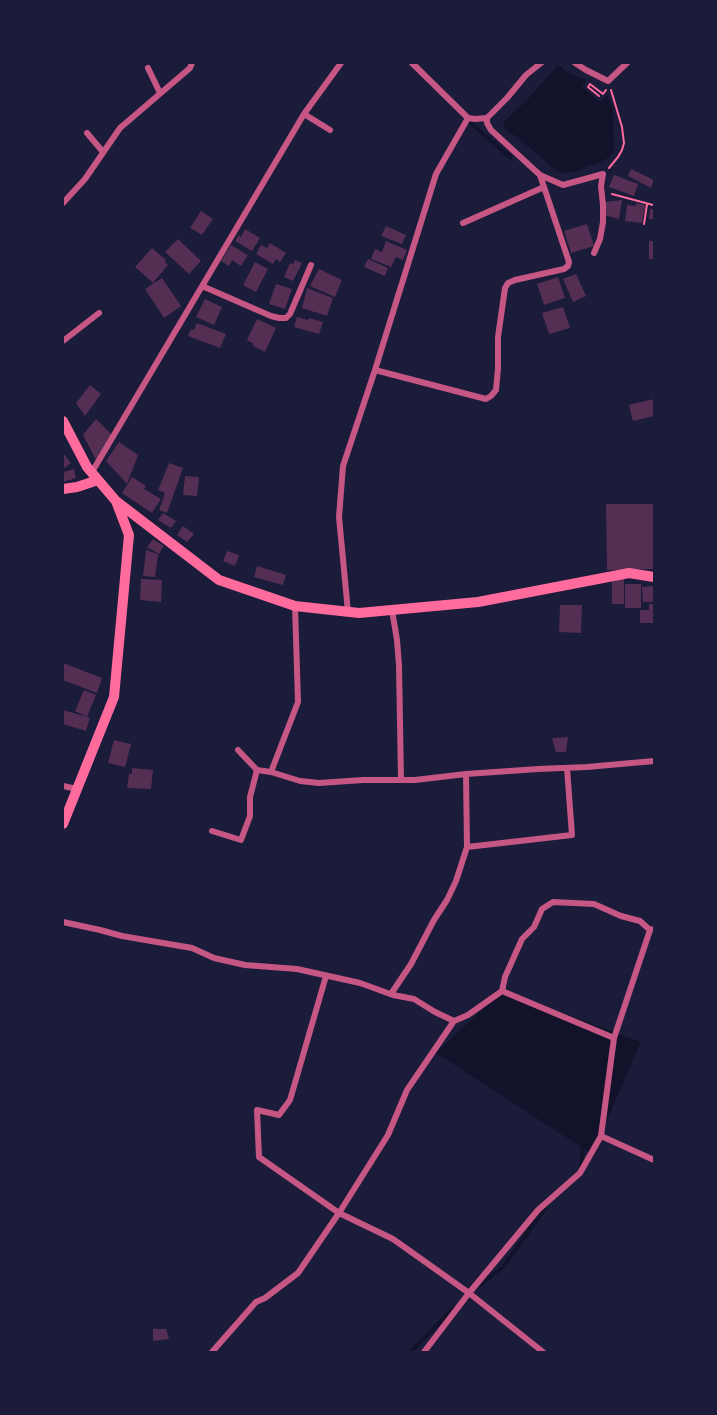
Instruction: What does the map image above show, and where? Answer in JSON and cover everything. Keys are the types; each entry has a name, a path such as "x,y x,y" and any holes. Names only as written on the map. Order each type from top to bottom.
{"main road":[{"path":"63,421 87,467 116,501 219,580 295,606 359,614 478,602 629,573 654,577"},
{"path":"63,489 77,487 95,476"},
{"path":"63,824 114,697 129,535 116,501"}],"street":[{"path":"63,203 85,179 120,128 190,68 192,63"},
{"path":"95,476 202,286 304,114 341,63"},
{"path":"412,63 468,118 476,119 487,118 540,63"},
{"path":"575,63 608,81 627,63"},
{"path":"148,68 160,93"},
{"path":"304,114 330,130"},
{"path":"348,612 339,517 343,466 436,174 468,118"},
{"path":"487,118 491,130 540,175 563,185 603,174 601,186 603,222 594,253"},
{"path":"87,134 103,152"},
{"path":"375,370 486,399 491,396 496,390 498,337 505,288 508,283 515,280 564,269 569,262 540,175"},
{"path":"593,177 601,186"},
{"path":"463,223 544,187"},
{"path":"202,286 271,316 285,318 290,314 311,266"},
{"path":"63,341 99,313"},
{"path":"271,772 298,702 295,606"},
{"path":"392,610 399,665 400,780"},
{"path":"238,750 257,770 300,781 319,783 416,780 466,774 654,761"},
{"path":"467,847 572,835 567,768"},
{"path":"212,831 241,840 250,816 250,797 257,770"},
{"path":"391,994 411,964 456,881 467,847 466,774"},
{"path":"63,786 77,789"},
{"path":"212,1352 256,1302 265,1298 298,1273 388,1135 407,1090 454,1021 468,1015 502,991 505,976 522,939 534,927 542,909 553,902 594,904 621,916 640,921 652,929 614,1038 601,1136 580,1173 538,1210 424,1352"},
{"path":"63,922 122,936 192,948 214,958 245,965 297,969 360,983 414,999 454,1021"},
{"path":"326,976 290,1100 279,1115 257,1110 259,1157 339,1213 393,1239 470,1293 543,1352"},
{"path":"502,991 614,1038"},
{"path":"601,1136 654,1160"}],"path":[{"path":"603,174 618,157 624,143 622,127 608,81"},
{"path":"599,96 588,87 590,84 603,94 606,90"},
{"path":"601,186 606,193 653,205"},
{"path":"644,224 647,204"}],"shaded area":[{"path":"557,66 586,80 582,87 600,102 607,95 613,109 614,149 610,157 565,173 558,172 506,130 503,125"},
{"path":"502,991 641,1042 592,1154 436,1053"}],"building":[{"path":"631,169 654,180 651,188 628,176"},
{"path":"614,175 638,184 634,196 609,187"},
{"path":"622,200 619,219 604,215 605,202"},
{"path":"636,203 645,205 642,223 625,221 627,205 636,206"},
{"path":"650,209 654,210 654,219 649,219"},
{"path":"201,211 213,219 202,235 190,228"},
{"path":"587,224 594,246 571,253 564,231"},
{"path":"386,226 406,235 402,244 381,236"},
{"path":"245,229 260,238 252,251 235,241 239,235 241,237"},
{"path":"178,239 201,261 189,274 165,252"},
{"path":"386,241 407,250 403,260 396,257 391,267 371,259 375,249 382,252"},
{"path":"649,241 654,241 654,259 649,259"},
{"path":"270,243 286,253 280,262 276,259 273,264 256,254 261,245 267,248"},
{"path":"231,245 248,255 241,266 232,260 229,266 221,261"},
{"path":"152,248 166,260 168,265 153,283 135,267"},
{"path":"368,259 388,268 385,276 364,267"},
{"path":"295,260 302,263 293,281 284,277 290,263 293,264"},
{"path":"255,262 268,269 256,292 243,285"},
{"path":"319,269 342,280 335,297 310,286"},
{"path":"576,274 586,296 573,302 563,279"},
{"path":"558,277 565,298 544,305 537,284"},
{"path":"162,278 181,306 164,318 145,289"},
{"path":"276,284 292,289 285,309 269,304"},
{"path":"307,288 333,298 327,316 302,308"},
{"path":"205,299 222,307 214,325 196,317"},
{"path":"563,307 570,328 549,334 542,313"},
{"path":"297,317 323,322 319,334 294,327"},
{"path":"257,319 276,328 265,352 247,340"},
{"path":"197,323 226,334 220,348 188,336"},
{"path":"90,385 101,394 85,416 76,403"},
{"path":"654,399 654,416 633,421 629,405"},
{"path":"96,419 112,435 96,460 83,435"},
{"path":"119,442 138,455 127,484 106,461"},
{"path":"63,453 71,463 63,469"},
{"path":"169,463 183,468 167,513 159,510 165,493 158,490"},
{"path":"74,469 76,478 63,482 63,472"},
{"path":"185,476 199,477 197,496 183,495"},
{"path":"132,477 146,486 144,489 161,499 152,513 122,493"},
{"path":"606,504 654,504 654,569 607,570"},
{"path":"163,513 176,521 171,528 158,520"},
{"path":"183,526 194,534 187,542 177,535"},
{"path":"153,539 164,546 159,554 147,547"},
{"path":"146,550 158,554 155,577 143,576"},
{"path":"227,551 239,555 235,566 223,561"},
{"path":"257,566 286,575 283,585 254,577"},
{"path":"141,579 162,580 161,602 140,600"},
{"path":"612,579 624,579 624,604 612,604"},
{"path":"625,584 641,584 641,608 625,608"},
{"path":"654,586 654,602 643,602 642,587"},
{"path":"649,604 654,604 654,623 640,623 640,610 649,610"},
{"path":"560,605 582,605 581,633 559,632"},
{"path":"63,663 102,678 97,693 63,680"},
{"path":"84,690 96,695 87,717 75,711"},
{"path":"63,710 90,718 86,731 63,724"},
{"path":"568,737 566,752 556,752 552,738"},
{"path":"114,740 131,744 125,767 108,763"},
{"path":"132,768 153,770 151,789 127,788"},
{"path":"153,1329 166,1329 169,1339 153,1341"}],"waterway":[{"path":"467,120 510,157"},
{"path":"581,1169 583,1144"},
{"path":"477,1287 504,1266 546,1207"},
{"path":"410,1352 454,1308"}]}
